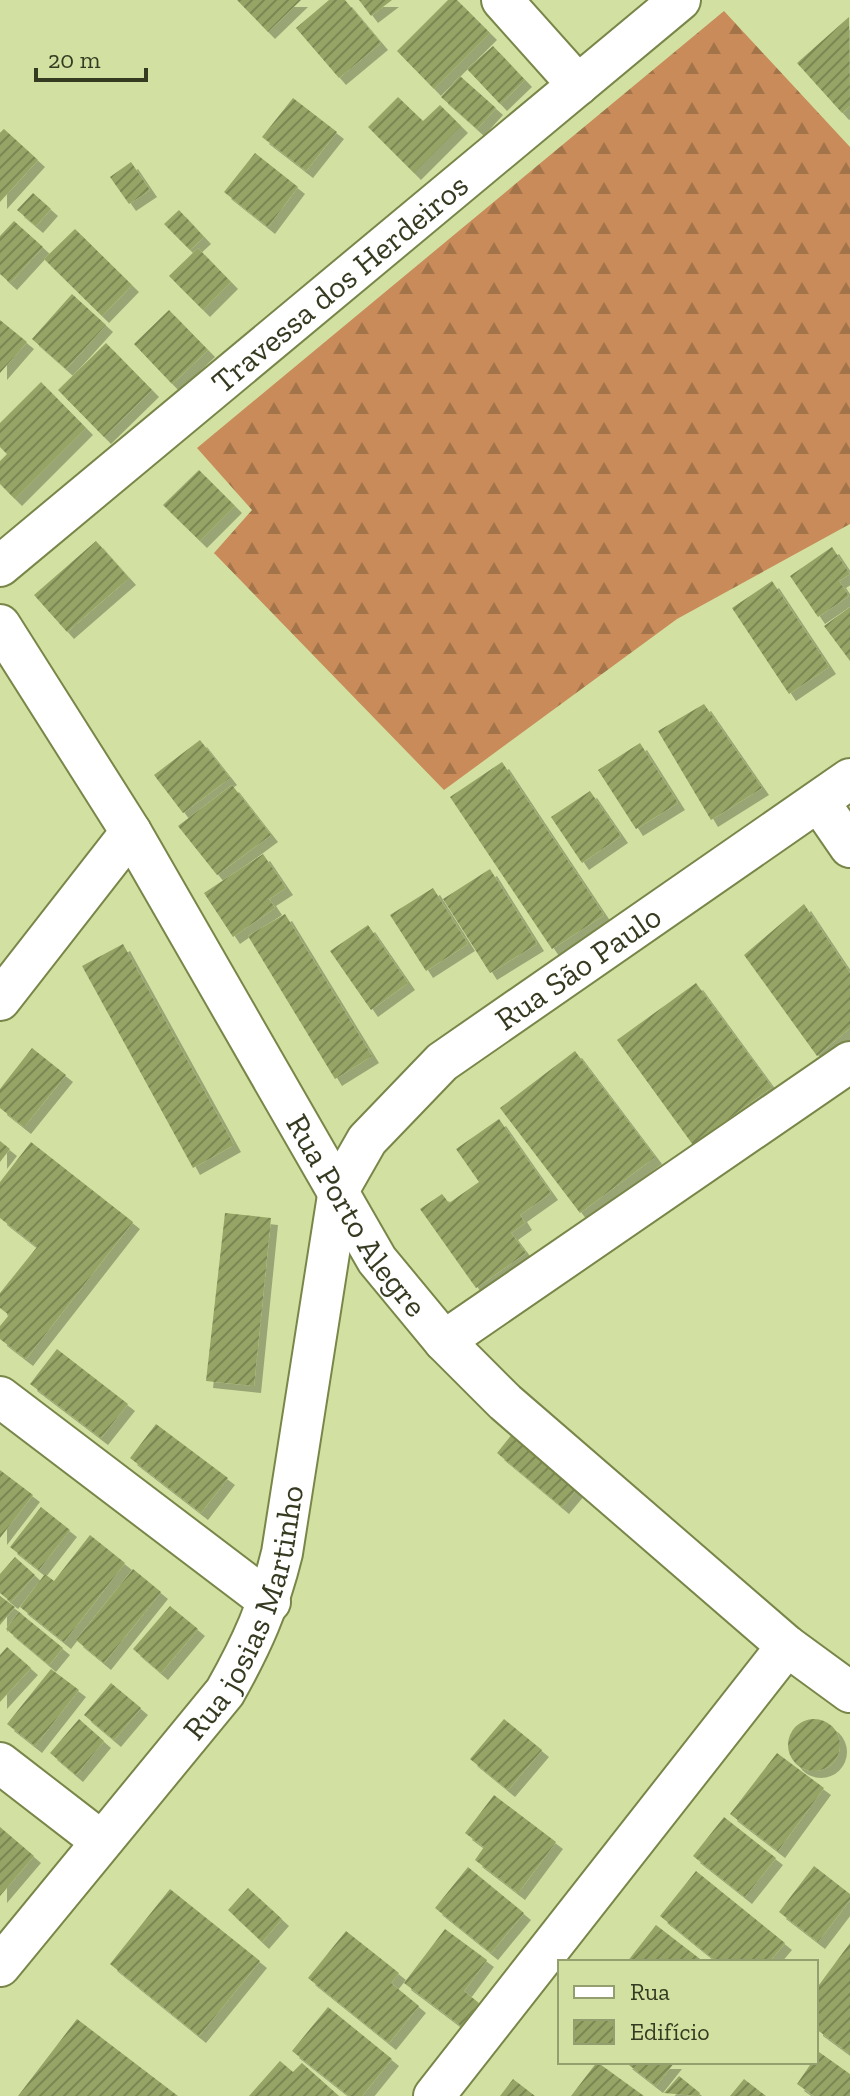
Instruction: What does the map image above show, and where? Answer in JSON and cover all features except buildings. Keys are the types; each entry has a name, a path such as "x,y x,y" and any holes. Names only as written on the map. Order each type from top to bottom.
{"street":[{"path":"502,0 578,85"},
{"name":"Travessa dos Herdeiros","path":"0,566 680,0"},
{"name":"Rua Porto Alegre","path":"0,625 131,832 280,1095 339,1189 377,1260 444,1341 505,1402 787,1646 850,1692"},
{"path":"835,790 850,847"},
{"name":"Rua São Paulo","path":"339,1189 367,1140 442,1062 835,790"},
{"path":"0,1000 131,832"},
{"path":"444,1341 850,1062"},
{"name":"Rua josias Martinho","path":"0,1966 225,1692 270,1602 282,1553 339,1189"},
{"path":"0,1397 270,1602"},
{"path":"434,2096 787,1646"},
{"path":"0,1763 101,1841"}],"green space":[{"path":"724,11 850,147 850,524 677,619 444,790 214,553 252,510 197,448"}]}
